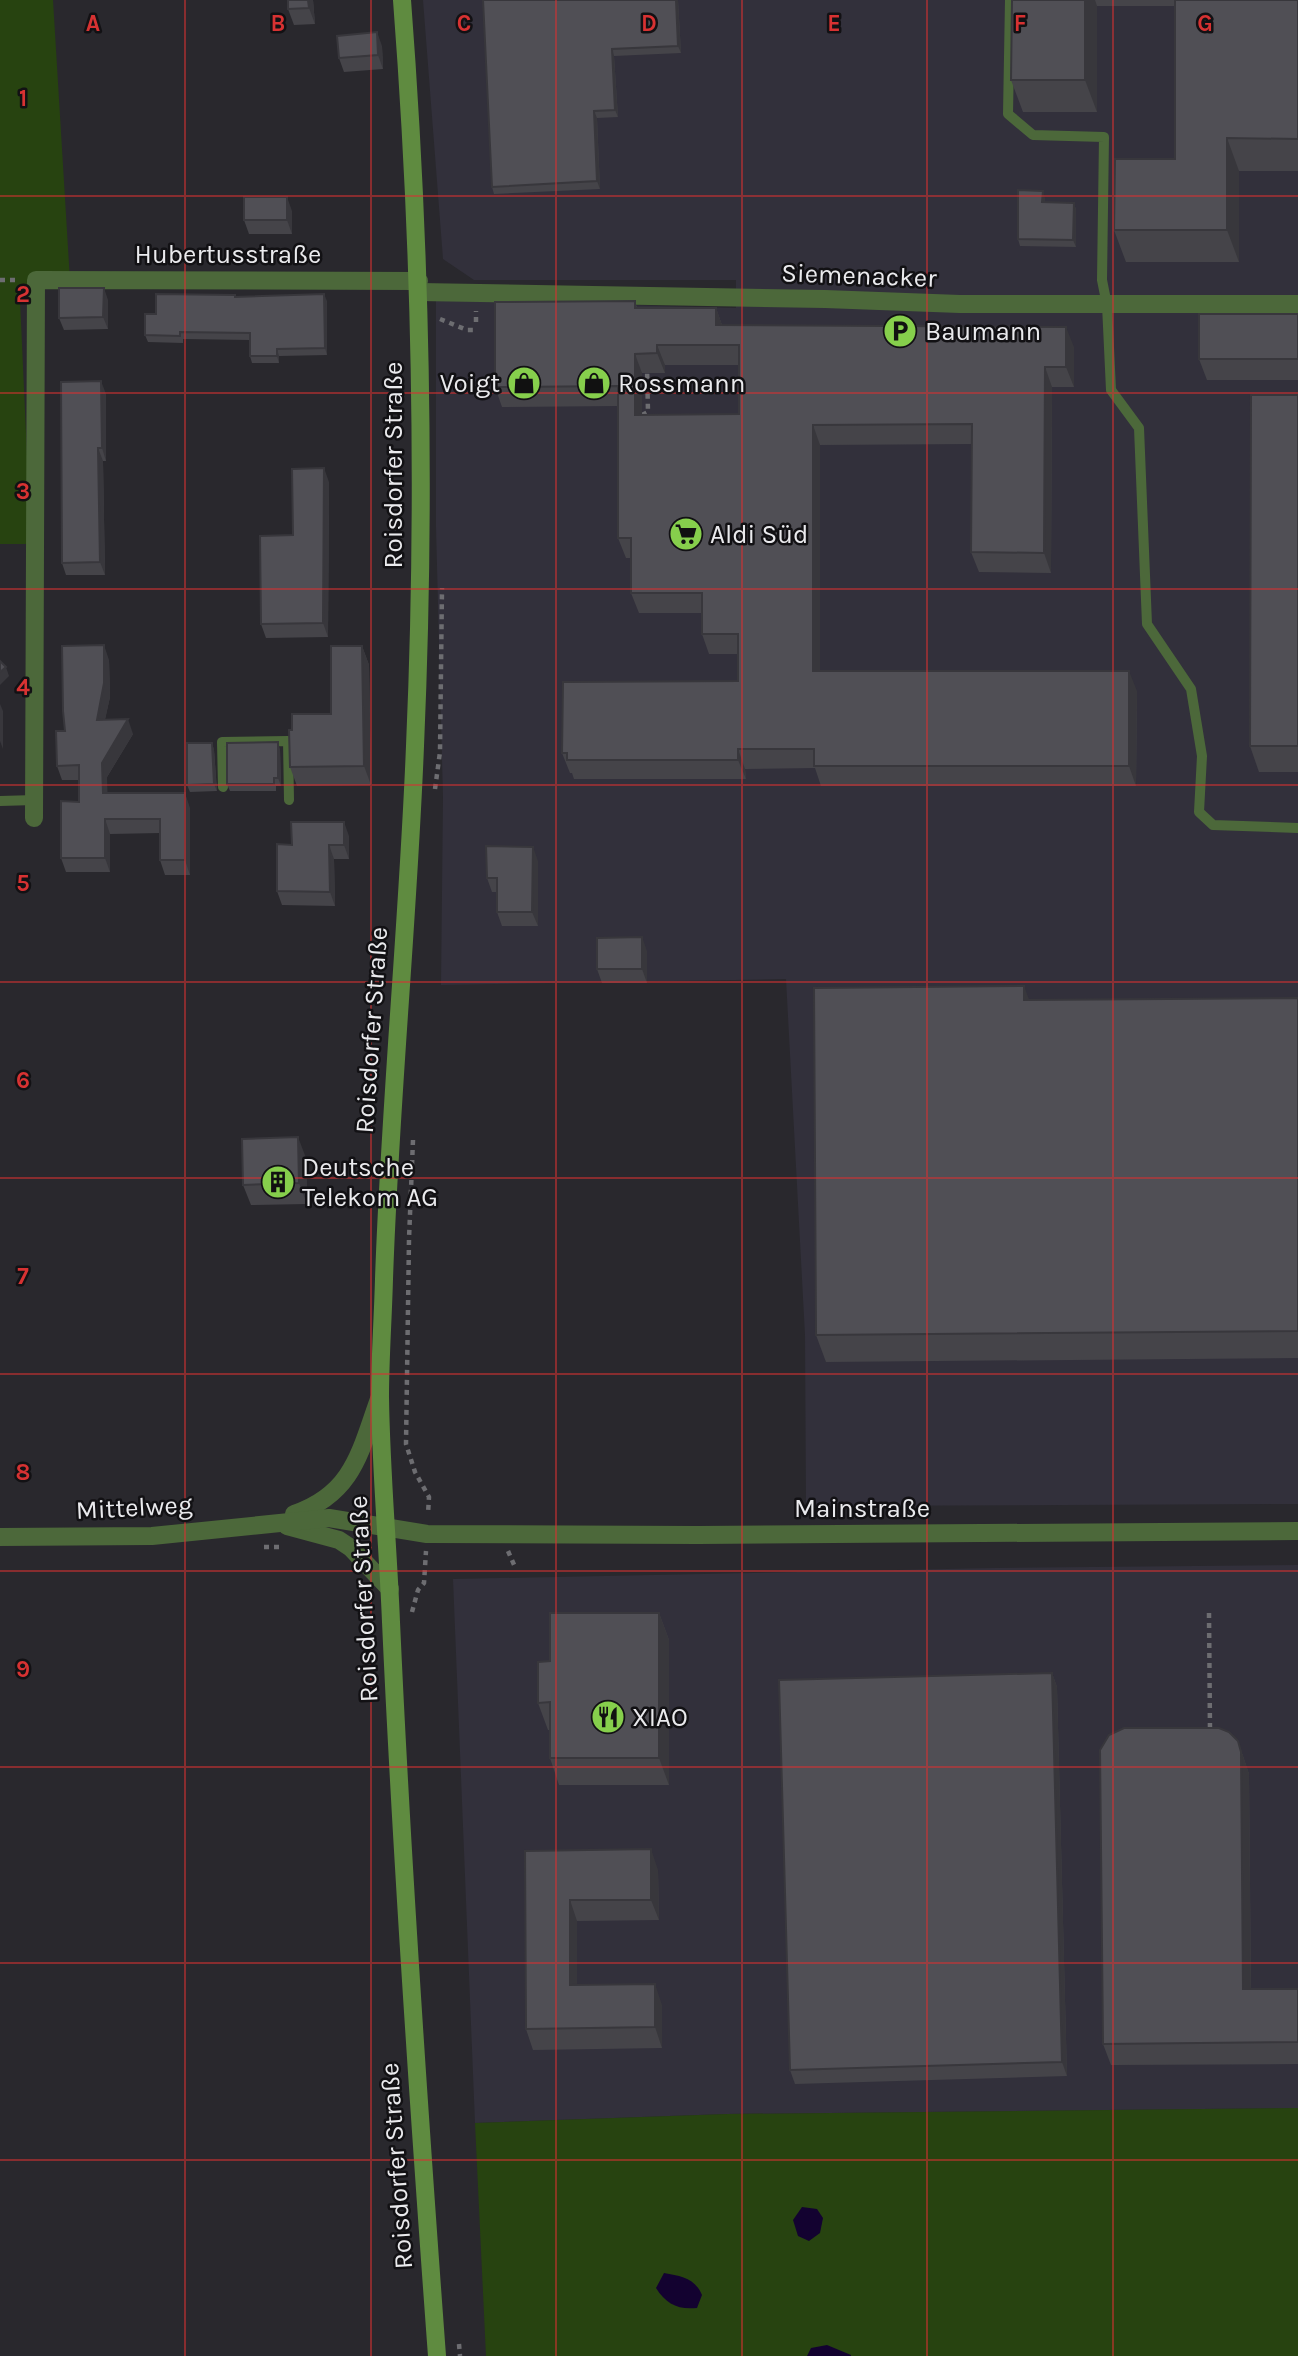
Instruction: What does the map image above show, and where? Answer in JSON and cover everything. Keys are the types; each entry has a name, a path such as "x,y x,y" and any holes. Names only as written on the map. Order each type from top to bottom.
{"main road":[{"name":"Roisdorfer Straße","path":"402,0 419,286 421,470 415,750 387,1185 380,1396 398,1791 437,2356"}],"street":[{"name":"Hubertusstraße","path":"35,809 36,280 419,286"},
{"name":"Siemenacker","path":"419,286 961,304 1298,304"},
{"name":"Mittelweg","path":"270,1522 312,1508 330,1497 356,1463 380,1396"},
{"name":"Mittelweg","path":"0,1537 152,1536 329,1518 427,1534"},
{"name":"Mittelweg","path":"270,1522 339,1540 351,1548 390,1589"},
{"name":"Mainstraße","path":"427,1534 1298,1531"}],"lane":[{"path":"1010,0 1008,114 1033,135 1104,136 1102,280 1107,305 1111,390 1139,428 1147,624 1191,690 1202,756 1199,812 1213,825 1298,828"},
{"path":"223,787 222,742 288,741 289,800"},
{"path":"0,801 35,809"}],"path":[{"path":"440,319 467,330 476,330"},
{"path":"642,415 648,412 647,361"},
{"path":"411,1614 418,1590 424,1583 427,1534"},
{"path":"261,1547 287,1547"},
{"path":"390,1589 418,1590"},
{"path":"1209,1613 1210,1733"},
{"path":"458,2334 460,2356"}],"shaded area":[{"path":"423,0 1298,0 1298,1504 806,1506 805,1335 786,979 441,985 443,797 436,527 436,300 736,308 736,280 474,280 443,259"},
{"path":"1298,1565 1298,2108 727,2114 475,2123 453,1579"},
{"path":"802,2207 817,2209 823,2218 820,2233 809,2241 798,2236 793,2220"},
{"path":"664,2273 682,2277 696,2285 702,2295 697,2308 678,2307 664,2298 656,2288"},
{"path":"827,2345 851,2356 807,2356 811,2348"}],"green space":[{"path":"0,0 53,0 70,280 36,280 20,300 31,544 0,544"},
{"path":"1298,2108 1298,2356 486,2356 475,2123 727,2114"}],"building":[{"path":"288,0 308,0 309,8 288,9"},
{"path":"483,0 676,0 678,46 612,49 615,110 594,111 597,181 492,187"},
{"path":"1012,0 1085,0 1085,80 1011,80"},
{"path":"1175,0 1298,0 1298,139 1227,138 1227,230 1114,230 1115,159 1175,159"},
{"path":"377,32 378,55 339,58 337,36"},
{"path":"1018,190 1043,191 1042,202 1074,203 1073,240 1018,239"},
{"path":"244,197 287,197 287,220 244,220"},
{"path":"59,288 104,288 103,317 59,318"},
{"path":"156,294 235,297 324,294 325,348 277,349 277,356 250,356 250,333 180,332 180,336 145,335 145,314 156,314"},
{"path":"635,301 635,308 716,308 716,325 1066,327 1066,367 1045,367 1044,553 971,552 972,424 813,425 813,671 1129,671 1129,766 814,766 814,749 738,749 738,760 567,760 567,753 562,753 563,682 738,681 738,634 702,634 702,593 631,593 631,538 618,538 618,386 495,387 495,302","holes":["657,345 739,345 739,414 635,415 635,354 657,353"]},
{"path":"1199,314 1298,314 1298,359 1199,359"},
{"path":"101,381 102,448 98,448 100,562 62,563 61,382"},
{"path":"1251,395 1298,395 1298,746 1250,746"},
{"path":"324,468 323,623 261,624 260,536 293,535 292,469"},
{"path":"104,645 104,683 97,720 128,719 102,763 103,793 185,793 185,860 160,860 160,819 105,819 105,858 61,858 61,801 79,802 79,765 57,766 56,731 65,731 62,646"},
{"path":"331,646 362,646 364,766 290,767 289,730 292,730 292,714 331,714"},
{"path":"0,661 6,667 0,672"},
{"path":"278,742 278,778 274,778 274,784 227,784 227,743"},
{"path":"187,743 212,743 214,784 187,785"},
{"path":"291,822 344,822 344,845 329,845 330,892 277,891 277,844 292,845"},
{"path":"486,846 533,847 532,912 497,912 497,878 487,878"},
{"path":"642,937 642,969 597,969 597,938"},
{"path":"1024,986 1024,1000 1298,998 1298,1331 816,1335 814,988"},
{"path":"298,1137 299,1183 243,1185 242,1139"},
{"name":"XIAO","path":"550,1613 659,1613 659,1758 550,1758 550,1702 538,1703 538,1662 550,1661"},
{"path":"1052,1673 1062,2062 790,2070 779,1680"},
{"path":"1124,1728 1219,1728 1229,1732 1238,1741 1241,1752 1243,1989 1298,1989 1298,2042 1103,2044 1100,1750 1109,1735"},
{"path":"651,1849 651,1900 570,1900 570,1985 655,1984 655,2027 526,2029 525,1851"}],"place":[{"name":"Baumann","path":"900,331"},
{"name":"Voigt","path":"524,383"},
{"name":"Rossmann","path":"594,383"},
{"name":"Aldi Süd","path":"686,534"},
{"name":"Deutsche Telekom AG","path":"278,1182"},
{"name":"XIAO","path":"608,1717"}]}
